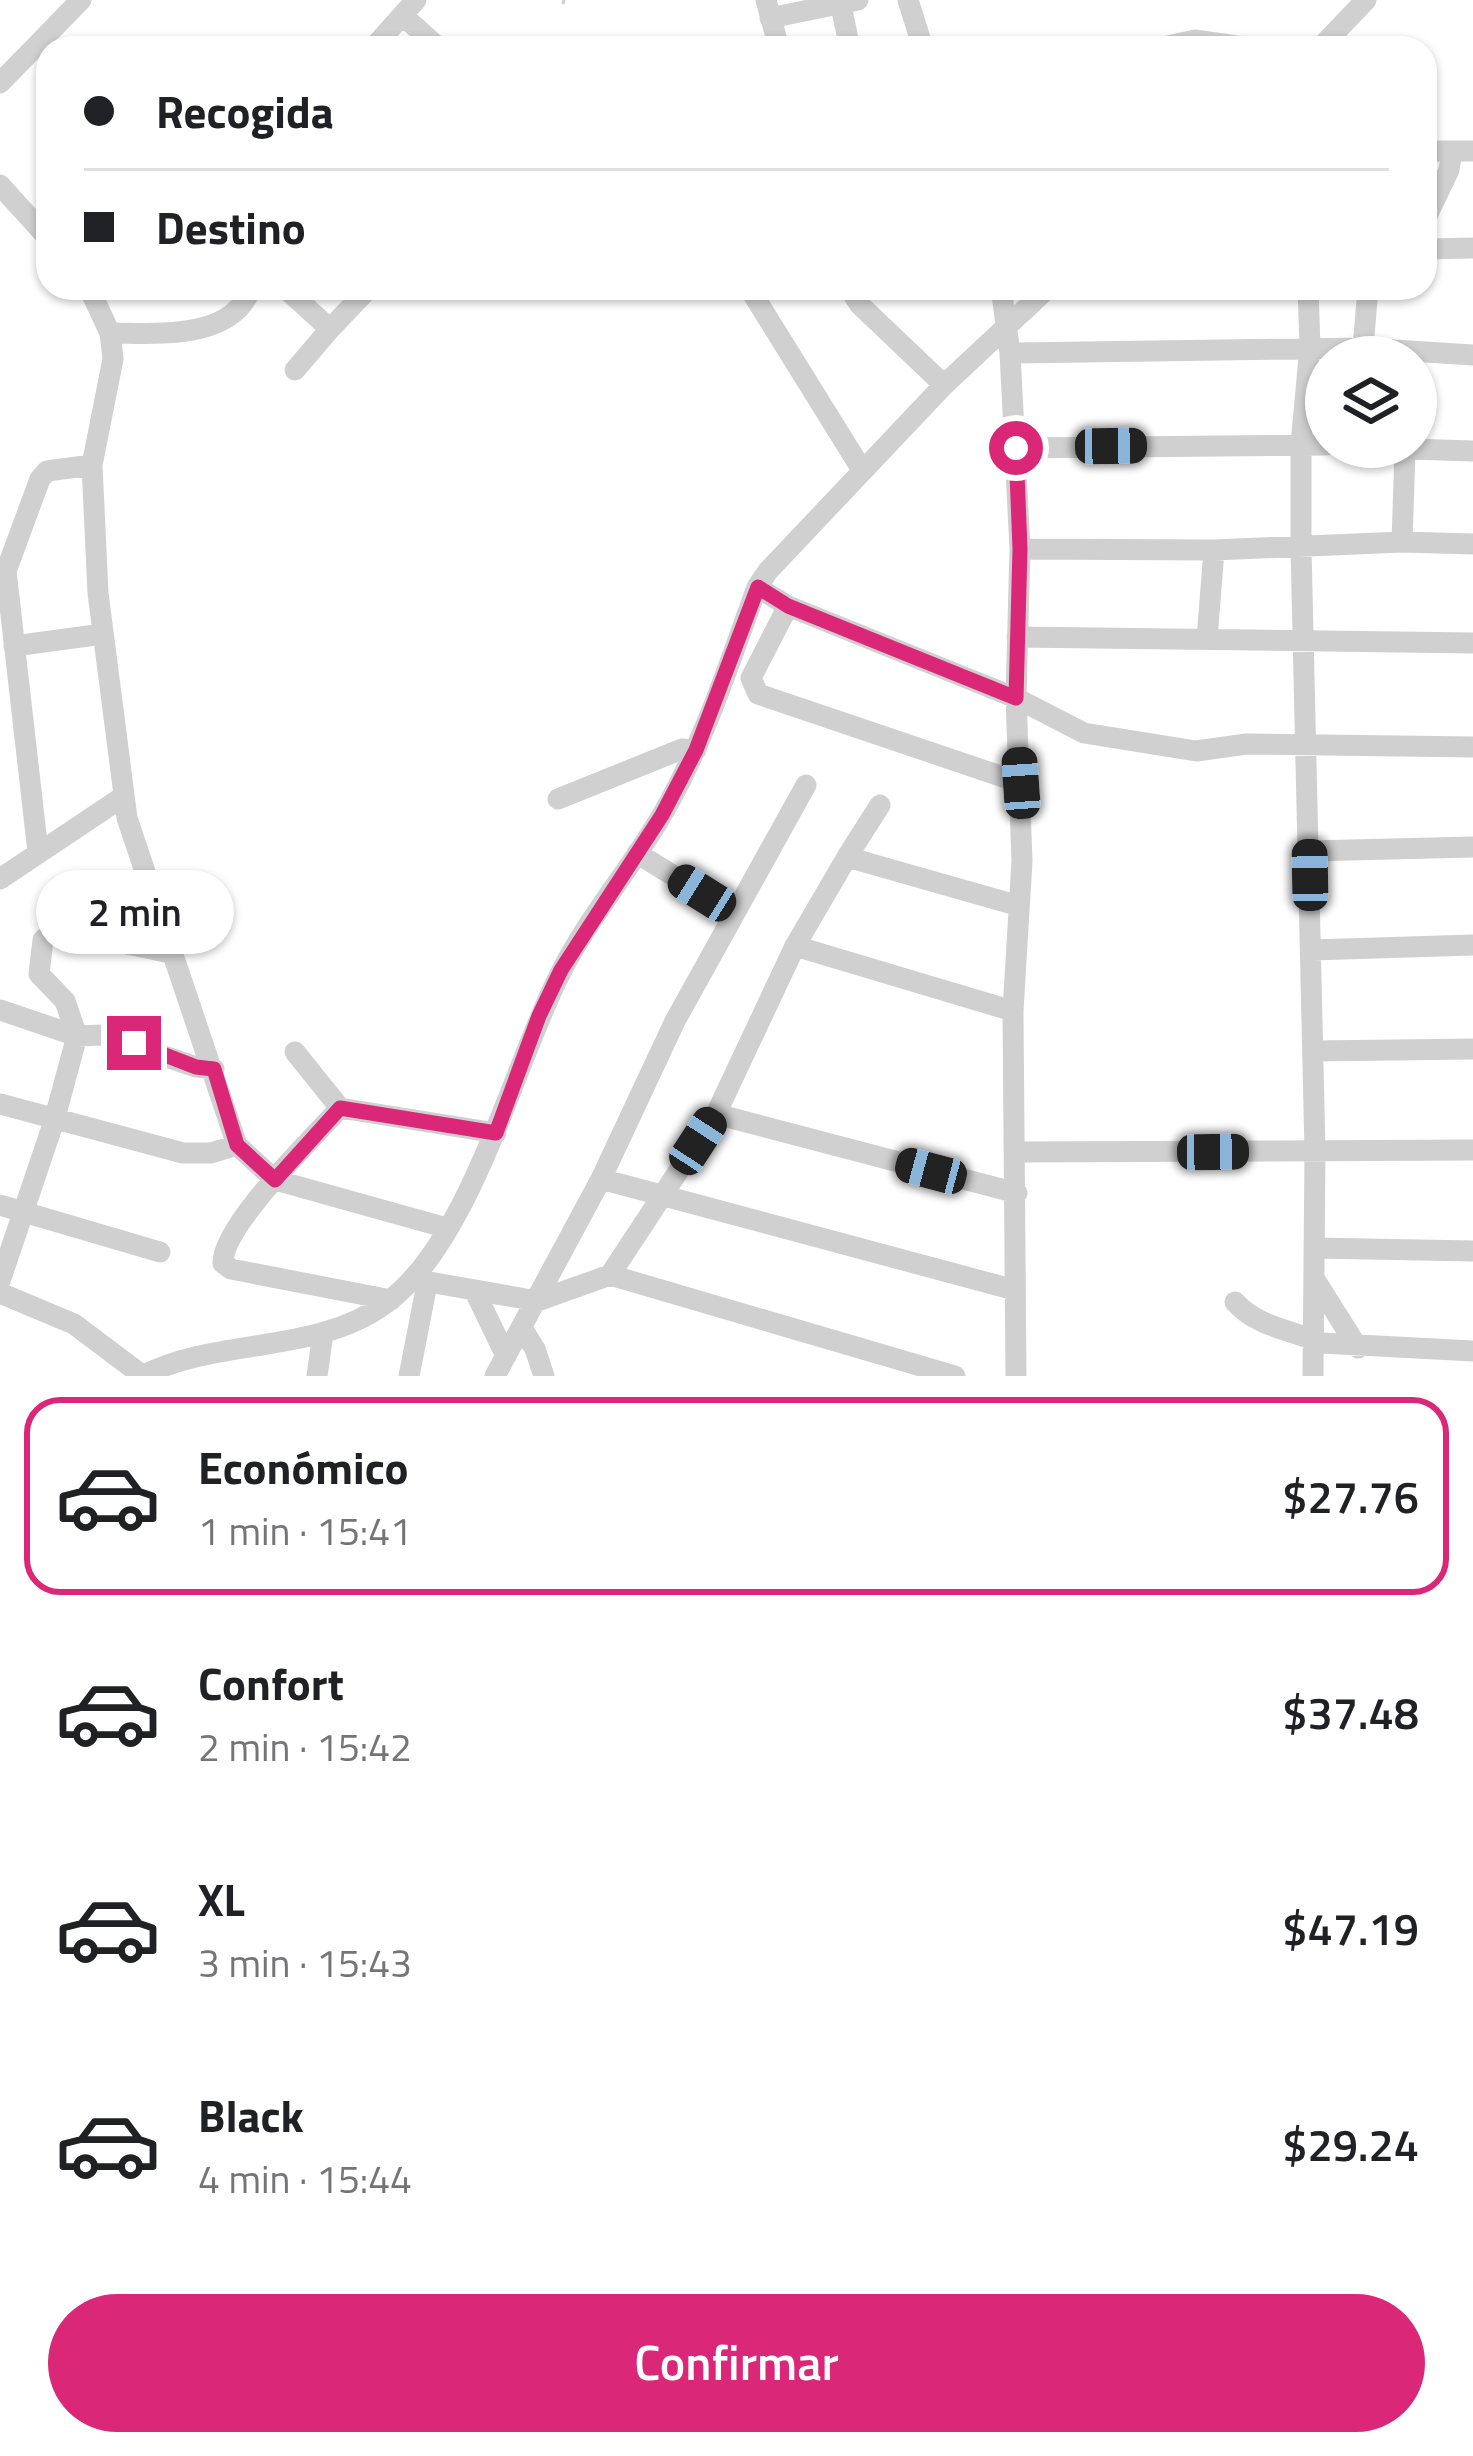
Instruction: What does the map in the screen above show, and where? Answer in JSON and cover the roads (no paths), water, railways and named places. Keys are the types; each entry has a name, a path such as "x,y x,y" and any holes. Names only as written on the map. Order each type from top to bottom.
{"street":[{"path":"46,36 81,0"},
{"path":"908,0 919,36"},
{"path":"1332,36 1366,0"},
{"path":"768,9 849,3 850,36"},
{"path":"384,36 410,8 431,36"},
{"path":"0,83 36,46"},
{"path":"1437,195 1462,151"},
{"path":"5,200 36,227"},
{"path":"1437,249 1473,248"},
{"path":"95,300 110,333 113,359 92,465 103,634 124,796 134,846 237,1145 275,1180 447,1228"},
{"path":"110,333 161,333 220,323 243,300"},
{"path":"298,300 330,329"},
{"path":"295,370 358,300"},
{"path":"756,300 862,470"},
{"path":"867,300 944,386"},
{"path":"1003,300 1008,322 1020,549 1016,698 1021,783 1013,1011 1016,1376"},
{"path":"409,1376 419,1281 496,1133 561,970 696,750 758,587 862,470 1034,300"},
{"path":"1308,300 1310,336"},
{"path":"1364,336 1367,300"},
{"path":"1010,353 1305,347"},
{"path":"1437,353 1473,355"},
{"path":"1305,401 1301,547 1316,1151 1313,1376"},
{"path":"1016,448 1305,444"},
{"path":"1437,451 1473,451"},
{"path":"38,852 10,695 14,646 3,598 9,557 40,479 47,471 92,465"},
{"path":"1402,542 1404,468"},
{"path":"1020,549 1473,544"},
{"path":"1207,639 1214,550"},
{"path":"758,587 788,606 1016,698 1084,733 1196,752 1246,744 1473,747"},
{"path":"788,606 751,678 758,694 1021,783"},
{"path":"14,646 103,634"},
{"path":"1017,637 1473,643"},
{"path":"558,799 682,749 696,750"},
{"path":"500,1366 601,1179 675,1021 806,785"},
{"path":"0,878 124,796"},
{"path":"610,1275 716,1114 795,946 880,805"},
{"path":"1309,851 1473,847"},
{"path":"637,853 734,913"},
{"path":"847,856 1019,906"},
{"path":"0,1282 77,1036 65,1000 39,974 39,956 47,935 66,931 170,953"},
{"path":"1312,950 1473,945"},
{"path":"795,946 1013,1011"},
{"path":"0,1010 77,1036 103,1034 214,1069"},
{"path":"1314,1051 1473,1049"},
{"path":"295,1052 340,1108 496,1133"},
{"path":"0,1104 183,1153 211,1153 237,1145"},
{"path":"340,1108 225,1245 223,1263 231,1269 391,1300"},
{"path":"716,1114 1016,1193"},
{"path":"1017,1152 1473,1150"},
{"path":"601,1179 1015,1290"},
{"path":"0,1205 160,1252"},
{"path":"1314,1248 1473,1251"},
{"path":"0,1293 74,1324 142,1376 192,1357 323,1333 364,1318 419,1281 537,1301 610,1275 955,1376"},
{"path":"1314,1277 1358,1348"},
{"path":"475,1292 500,1366"},
{"path":"1235,1302 1247,1316 1311,1339 1358,1348 1473,1352"},
{"path":"522,1328 536,1349 544,1376"},
{"path":"317,1376 323,1333"}]}
